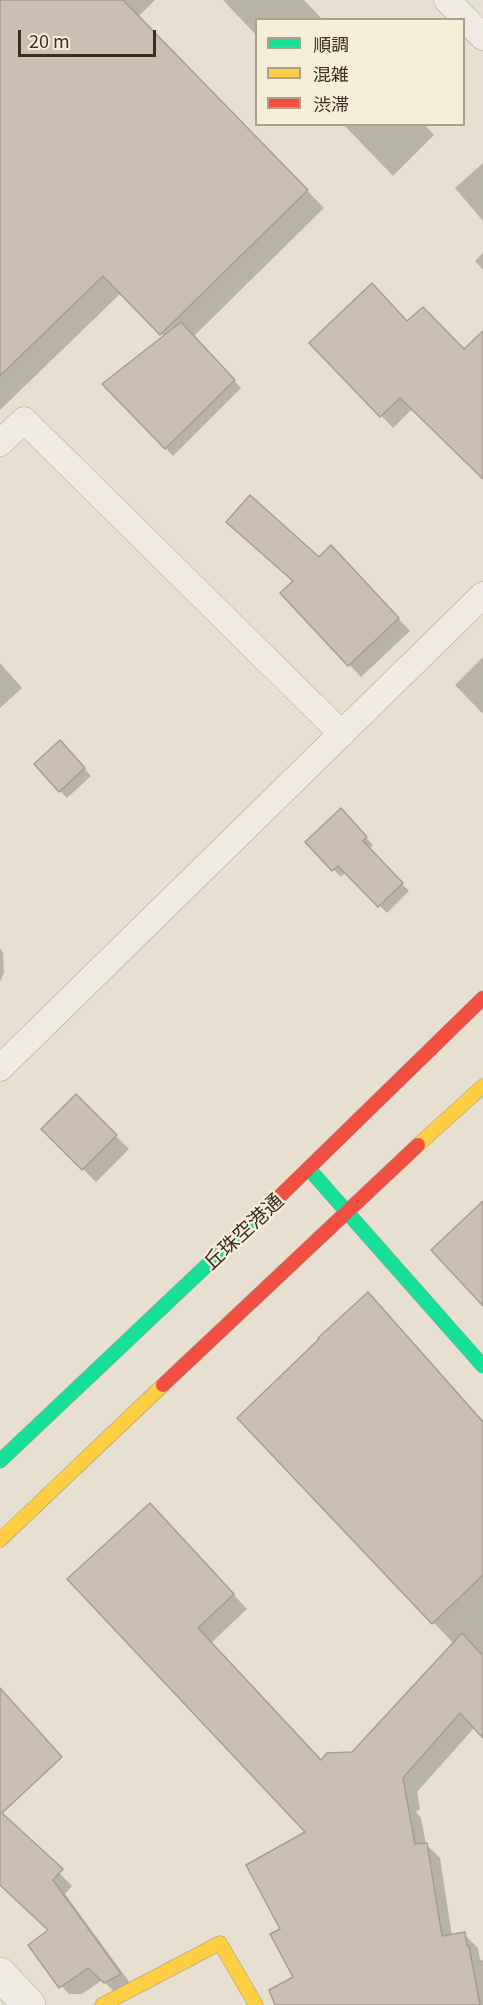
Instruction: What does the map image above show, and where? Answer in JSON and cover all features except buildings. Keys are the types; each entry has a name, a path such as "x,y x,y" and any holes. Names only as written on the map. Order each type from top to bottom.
{"main road":[{"name":"丘珠空港通","path":"0,1461 309,1169 483,998"},
{"path":"0,1540 346,1211 483,1086"},
{"path":"309,1169 483,1366"},
{"path":"102,2005 220,1943 256,2005"}],"street":[{"path":"0,1974 29,2005"}],"lane":[{"path":"447,0 465,18"},
{"path":"465,18 483,37"},
{"path":"0,443 24,420 342,735"},
{"path":"0,1068 483,595"}],"traffic: fast":[{"path":"309,1169 483,1366"},
{"path":"0,1461 278,1198"}],"traffic: slow":[{"path":"418,1145 483,1086"},
{"path":"0,1540 163,1385"},
{"path":"102,2005 220,1943 256,2005"}],"traffic: jam":[{"path":"278,1198 483,998"},
{"path":"163,1385 418,1145"}]}
